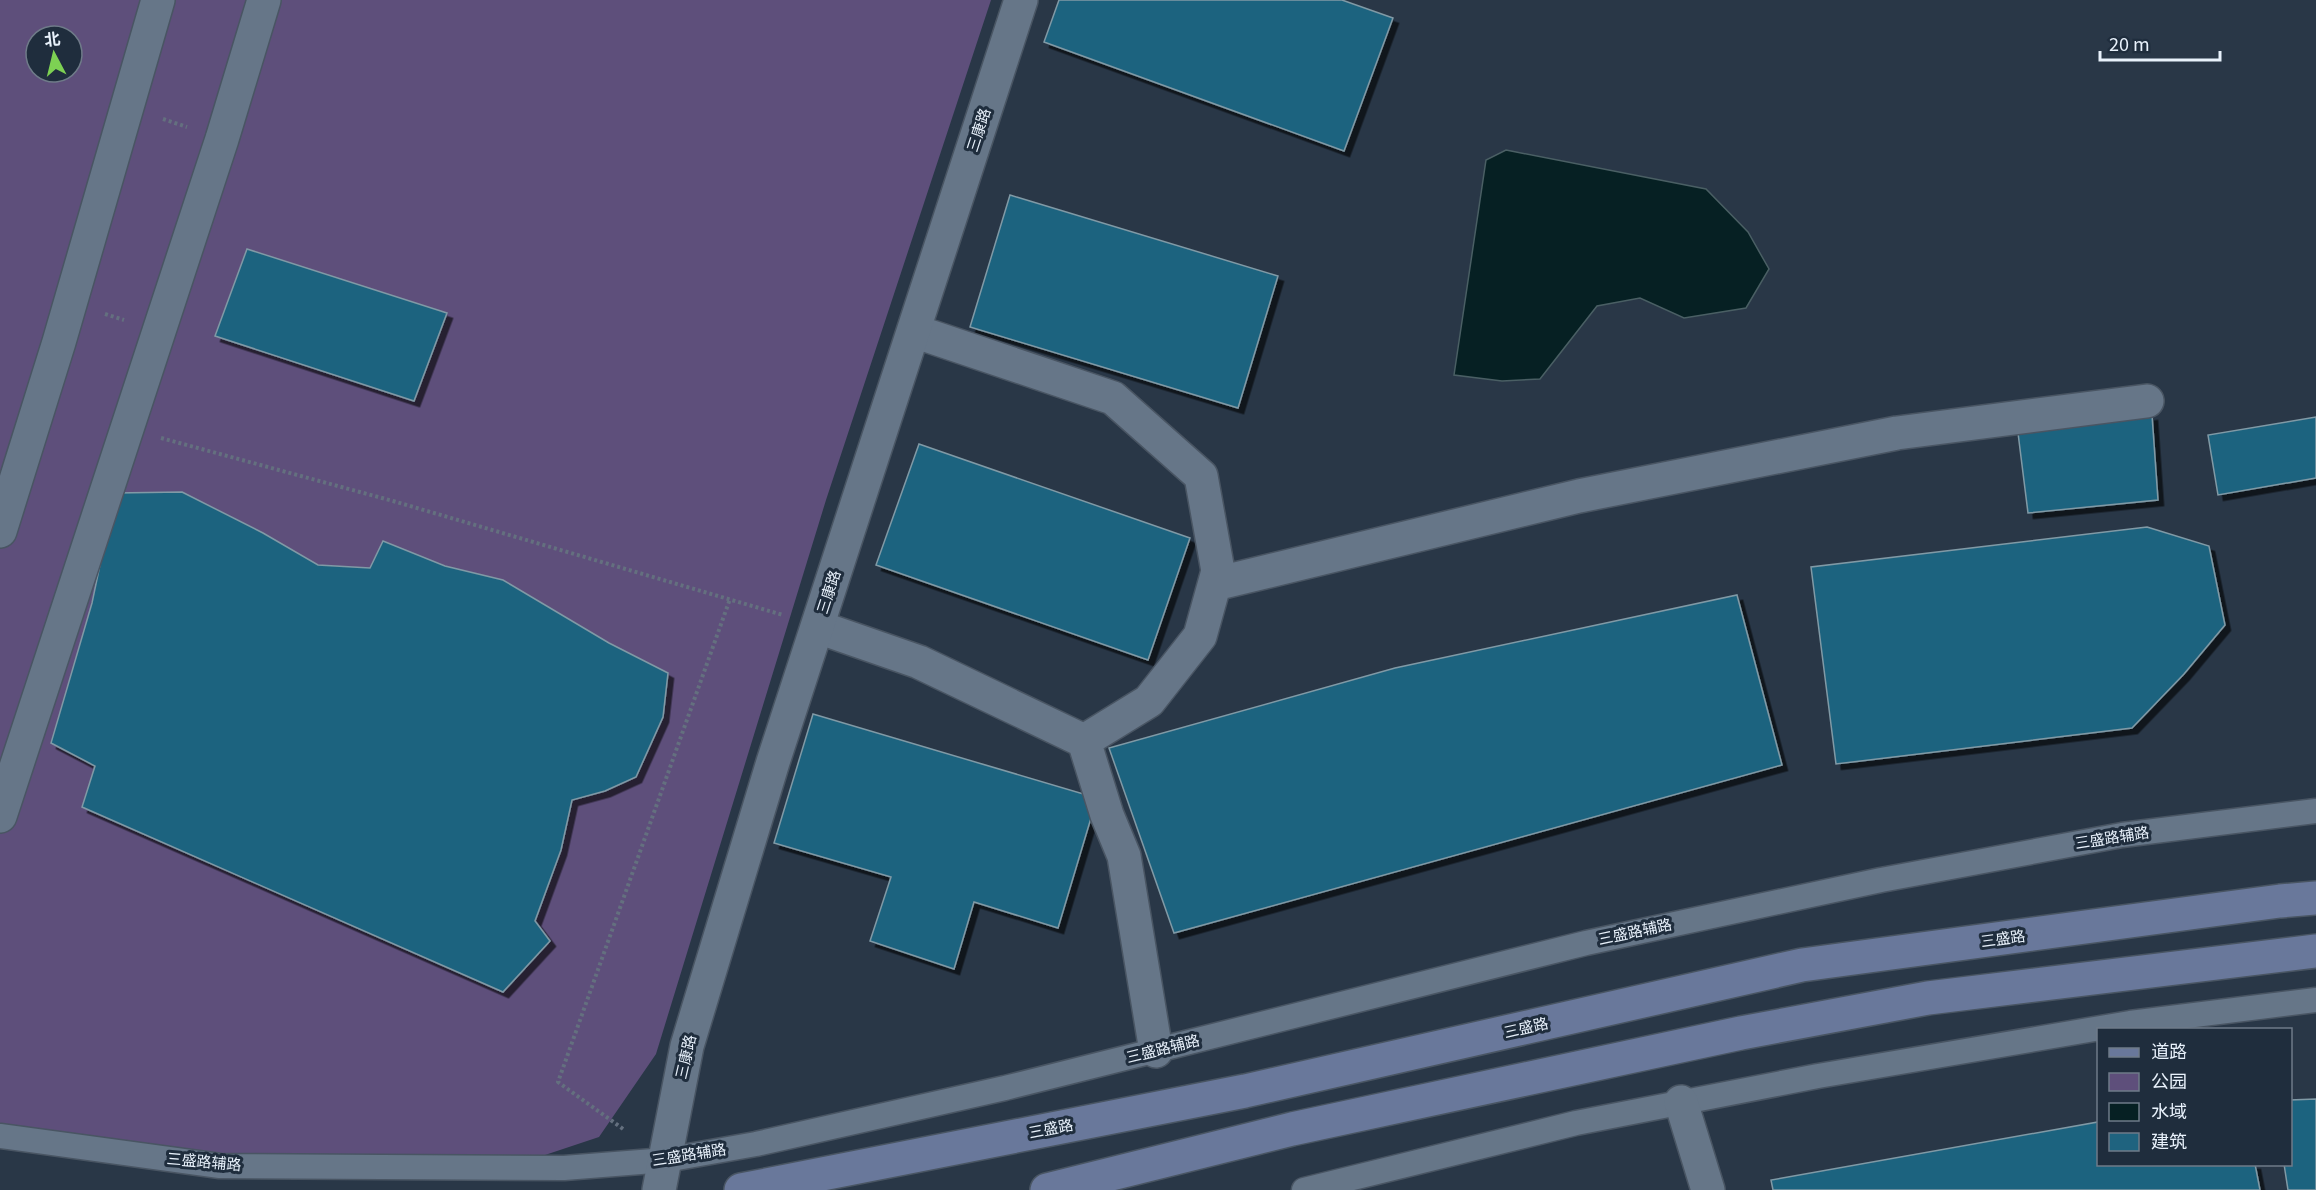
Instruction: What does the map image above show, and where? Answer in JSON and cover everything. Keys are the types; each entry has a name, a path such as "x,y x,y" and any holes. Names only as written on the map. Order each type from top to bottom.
{"main road":[{"name":"三盛路","path":"741,1190 1245,1091 1802,965 2316,898"},
{"path":"1047,1190 1292,1129 1741,1033 1928,998 2316,951"}],"street":[{"path":"1,523 70,303 125,106 158,0"},
{"path":"0,816 222,139 264,0"},
{"name":"三康路","path":"662,1175 687,1046 818,627 1021,0"},
{"path":"914,331 1113,398 1201,476 1218,571 1200,636 1149,701 1084,741"},
{"path":"1215,584 1579,496 1897,433 2147,401"},
{"path":"818,627 919,662 1084,741 1107,815 1124,856 1156,1051"},
{"path":"1681,1102 1708,1190"}],"lane":[{"name":"三盛路辅路","path":"0,1136 220,1166 552,1168 662,1175 756,1144 1156,1051 1586,943 1881,880 2122,835 2316,812"},
{"path":"2101,1028 2316,1000"},
{"path":"1304,1190 1576,1123 1818,1076 2097,1029"}],"path":[{"path":"125,106 222,139"},
{"path":"70,303 157,332"},
{"path":"126,429 404,504 818,627"},
{"path":"662,1175 558,1082 730,599"}],"green space":[{"path":"0,0 991,0 826,500 656,1054 599,1137 542,1156 220,1166 0,1129"}],"water":[{"path":"1506,150 1706,189 1748,232 1769,269 1746,308 1684,318 1640,298 1597,306 1540,379 1502,381 1454,375 1486,160"}],"building":[{"path":"1059,0 1342,0 1393,18 1344,151 1044,42"},
{"path":"1010,195 1278,276 1238,408 970,327"},
{"path":"247,249 447,313 414,401 215,336"},
{"path":"2152,415 2158,500 2028,513 2018,433"},
{"path":"2316,417 2316,478 2218,495 2208,435"},
{"path":"919,444 1190,538 1148,660 876,565"},
{"path":"182,492 263,533 318,565 370,568 383,541 445,566 503,580 609,643 668,673 663,717 636,777 605,791 572,800 561,850 535,921 550,941 503,992 82,807 95,766 51,743 92,603 115,493"},
{"path":"2147,527 2209,546 2225,625 2184,674 2132,728 1836,764 1811,567"},
{"path":"1737,595 1782,765 1174,933 1109,748 1395,668"},
{"path":"813,714 1097,798 1058,928 974,902 954,969 870,941 891,877 774,843"},
{"path":"2316,1099 2316,1190 2288,1190 2284,1166 2292,1166 2292,1100"},
{"path":"2097,1122 2097,1166 2255,1166 2260,1190 1773,1190 1771,1180"}]}
